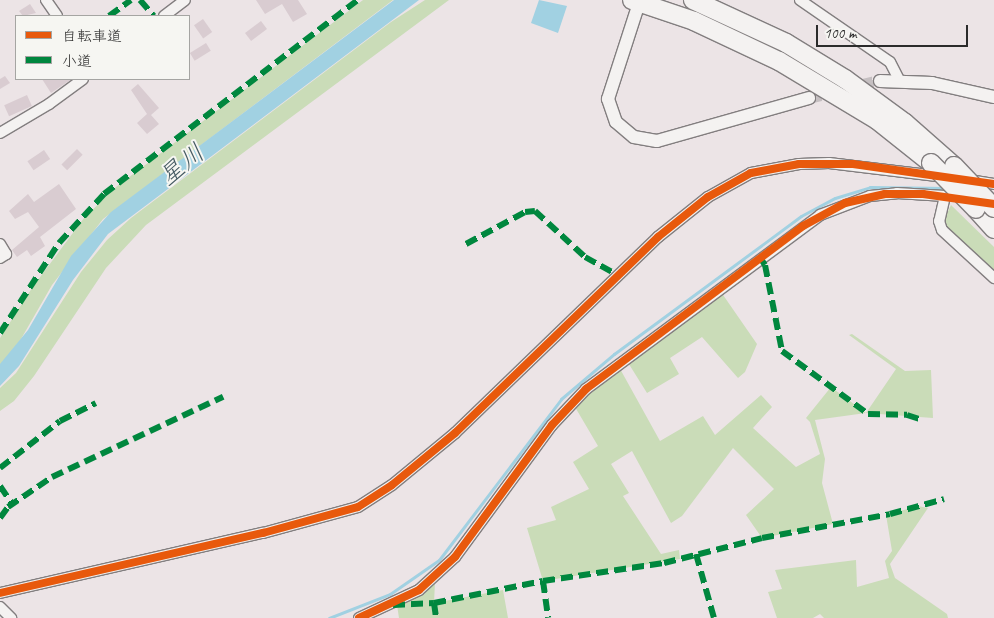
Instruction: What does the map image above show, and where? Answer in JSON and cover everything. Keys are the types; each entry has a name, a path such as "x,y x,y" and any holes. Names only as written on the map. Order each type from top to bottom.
{"highway":[{"path":"693,0 786,43 845,79 905,123 954,166 994,208"},
{"path":"638,1 694,21 786,65 877,120 931,163 994,229"}],"street":[{"path":"46,0 56,15"},
{"path":"165,15 185,0"},
{"path":"800,0 890,62 899,80"},
{"path":"638,1 608,99 616,122 634,137 657,141 809,98"},
{"path":"0,133 50,104 82,80"},
{"path":"880,81 899,80 939,84 994,97"},
{"path":"0,593 300,524 358,507 392,485 455,433 658,238 708,197 751,173 799,164 845,164 994,184"},
{"path":"361,618 419,590 455,557 552,425 586,389 820,215 845,203 878,194 944,196 939,221 942,230 994,278"},
{"path":"0,244 6,254 0,258"},
{"path":"0,607 10,618"}],"green space":[{"path":"363,0 393,0 103,219 52,285 21,339 0,367 0,338 32,288 84,218 116,187"},
{"path":"425,0 449,0 146,225 106,268 34,376 14,401 0,411 0,388 16,373 81,272 107,240 131,218 391,22"},
{"path":"951,205 994,247 994,271 947,228 944,220"},
{"path":"721,292 757,344 745,372 738,378 702,337 670,358 679,374 647,393 627,361"},
{"path":"852,334 905,371 931,370 933,418 866,413 896,369 849,335"},
{"path":"619,367 660,441 703,416 715,435 761,395 772,407 753,428 796,467 820,454 810,422 806,418 831,387 866,413 815,420 825,459 822,483 833,524 762,538 746,515 774,489 733,448 682,516 671,523 632,451 611,464 629,493 623,496 661,554 679,550 680,559 543,581 527,528 556,520 551,507 589,489 573,462 598,446 575,407"},
{"path":"918,506 928,508 890,564 895,578 947,614 948,618 824,618 820,614 813,618 777,618 768,592 782,589 775,570 856,560 857,587 889,578 885,561 892,551 886,515"},
{"path":"435,582 434,603 503,590 508,618 399,618 397,605"}],"water":[{"name":"星川","path":"394,0 419,0 108,234 73,280 19,366 0,386 0,364 28,330 71,256 111,212"},
{"path":"539,0 567,6 558,33 531,23"}],"building":[{"path":"256,0 298,0 307,14 293,22 282,4 265,14"},
{"path":"30,4 36,13 22,15 19,11"},
{"path":"203,19 212,32 203,38 194,25"},
{"path":"261,21 267,29 251,41 245,33"},
{"path":"206,43 211,51 195,61 190,53"},
{"path":"5,76 10,83 0,89 0,79"},
{"path":"43,80 70,80 51,93"},
{"path":"138,84 159,108 151,115 159,124 147,134 137,123 147,114 131,90"},
{"path":"27,95 32,106 9,116 4,105"},
{"path":"77,149 83,155 67,170 61,165"},
{"path":"44,150 50,159 34,170 27,161"},
{"path":"59,184 76,209 40,237 45,246 31,256 27,250 17,257 12,250 39,227 28,212 15,219 9,211 28,194 34,202"}],"waterway":[{"path":"329,618 390,594 439,560 561,399 614,354 801,216 835,198 870,187 946,188"}],"tunnel":[{"path":"809,98 880,81"}],"marked path":[{"path":"110,15 131,0"},
{"path":"140,0 153,15"},
{"path":"0,333 59,243 104,194 358,0"},
{"path":"466,244 525,212 535,211 585,257 619,276"},
{"path":"761,259 765,265 782,351 868,414 907,415 919,419"},
{"path":"0,518 8,507 52,477 223,397"},
{"path":"0,468 60,421 96,403"},
{"path":"0,486 12,504"},
{"path":"393,605 434,603 543,581 664,563 762,538 890,514 944,499"},
{"path":"696,554 714,618"},
{"path":"543,581 548,618"},
{"path":"434,603 436,618"}],"cycle path":[{"path":"0,593 263,533 358,507 392,485 455,433 658,237 708,197 751,173 799,164 853,164 994,184"},
{"path":"359,618 419,590 455,557 552,425 586,389 803,226 845,203 885,194 923,194 994,204"}]}
